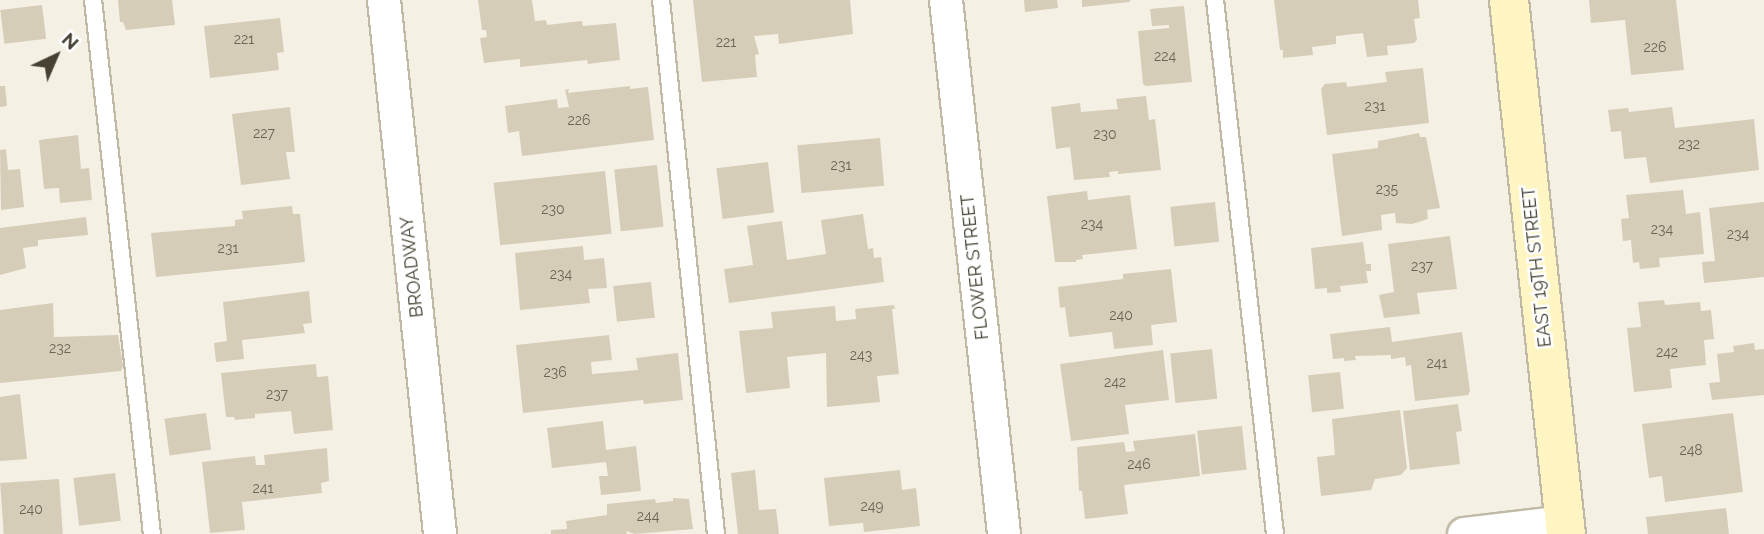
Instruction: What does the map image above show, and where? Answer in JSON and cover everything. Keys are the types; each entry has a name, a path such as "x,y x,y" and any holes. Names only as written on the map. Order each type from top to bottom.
{"street":[{"name":"BROADWAY","path":"384,0 440,534"},
{"name":"FLOWER STREET","path":"946,0 1004,534"},
{"name":"EAST 19TH STREET","path":"1509,0 1565,528"},
{"path":"1464,534 1565,528"}],"lane":[{"path":"93,0 152,534"},
{"path":"661,0 716,534"},
{"path":"1215,0 1275,534"}],"building":[{"path":"118,0 172,0 175,25 126,30 123,22 120,22"},
{"path":"478,0 532,0 535,21 546,20 547,25 582,21 583,26 616,23 620,60 588,64 587,60 520,67 520,59 484,63 480,38 487,37 486,30 482,30"},
{"path":"693,0 850,0 853,34 779,44 778,34 754,36 759,54 755,55 757,77 702,82"},
{"path":"1024,0 1057,0 1058,8 1025,12"},
{"path":"1082,0 1130,0 1130,2 1082,7"},
{"path":"1274,0 1418,0 1420,18 1414,19 1417,40 1414,43 1387,46 1388,55 1367,57 1363,33 1336,36 1336,44 1312,47 1313,55 1283,58"},
{"path":"1589,0 1676,0 1684,70 1631,75 1625,20 1591,23"},
{"path":"42,5 46,39 4,44 0,10"},
{"path":"1184,6 1192,82 1146,86 1143,84 1138,31 1169,28 1169,25 1152,26 1150,9"},
{"path":"280,18 284,52 277,53 279,70 210,78 204,26"},
{"path":"1423,68 1429,123 1327,135 1321,89 1325,84 1346,82 1347,87 1387,82 1385,72"},
{"path":"0,86 5,86 7,106 0,107"},
{"path":"630,86 630,89 648,87 654,140 522,156 519,131 508,133 505,106 557,99 558,108 569,107 565,90 569,89 568,93"},
{"path":"1146,96 1149,120 1155,119 1161,170 1118,174 1118,171 1109,172 1110,177 1074,180 1070,147 1056,149 1051,107 1080,103 1081,112 1118,109 1116,99"},
{"path":"290,107 295,152 286,152 290,179 241,185 232,114"},
{"path":"1672,107 1675,128 1754,119 1759,170 1650,183 1646,157 1624,159 1621,131 1611,132 1608,110 1628,108 1629,112"},
{"path":"1419,133 1420,137 1426,137 1440,208 1427,210 1428,219 1412,224 1396,223 1395,213 1381,215 1382,230 1342,236 1332,154 1378,148 1378,141"},
{"path":"78,135 81,169 89,168 92,200 60,203 59,188 44,189 39,140"},
{"path":"880,138 884,186 801,193 797,145"},
{"path":"6,149 8,170 20,169 24,207 1,210 0,150"},
{"path":"768,162 774,213 723,219 716,168"},
{"path":"657,165 663,227 621,231 614,169"},
{"path":"605,171 612,234 500,245 494,183"},
{"path":"1683,190 1686,214 1700,212 1704,254 1659,258 1660,267 1640,269 1639,262 1633,263 1631,240 1623,241 1621,219 1629,218 1626,195"},
{"path":"1087,191 1088,200 1130,195 1137,249 1082,255 1083,259 1076,262 1055,262 1047,196"},
{"path":"1215,202 1219,242 1174,246 1170,207"},
{"path":"1764,202 1764,277 1704,283 1702,262 1715,261 1709,208"},
{"path":"292,206 293,214 300,214 305,262 156,277 151,233 235,226 235,220 243,219 242,211"},
{"path":"863,214 868,249 873,248 874,258 881,257 884,282 729,303 724,269 753,265 747,226 782,221 787,260 826,254 821,220"},
{"path":"86,217 88,235 38,240 38,246 23,248 26,268 0,275 0,228"},
{"path":"1450,236 1457,289 1417,293 1420,314 1384,318 1379,295 1394,292 1388,244"},
{"path":"1363,242 1366,264 1371,264 1371,271 1366,271 1368,283 1340,286 1341,292 1327,293 1327,288 1315,289 1311,248"},
{"path":"583,246 584,260 604,258 607,288 588,289 590,303 520,310 515,253"},
{"path":"1171,269 1177,322 1151,325 1153,345 1114,349 1112,332 1069,337 1065,307 1060,308 1058,287 1123,279 1123,274"},
{"path":"651,282 655,318 617,322 613,286"},
{"path":"309,291 312,323 303,324 305,333 242,340 244,359 216,362 214,343 227,341 223,302"},
{"path":"1664,300 1665,305 1700,302 1701,311 1711,310 1714,339 1704,340 1706,365 1670,369 1672,388 1634,392 1627,328 1641,327 1638,302"},
{"path":"53,303 54,337 118,335 123,366 121,371 0,383 0,310"},
{"path":"894,305 895,309 892,309 899,374 877,376 880,402 827,407 826,353 787,357 790,388 746,393 739,331 773,328 771,312 835,306 836,321 856,319 855,309"},
{"path":"1390,327 1392,342 1462,332 1470,391 1468,395 1415,401 1411,365 1406,366 1405,357 1391,359 1391,355 1355,356 1356,360 1333,359 1330,334"},
{"path":"609,335 612,360 591,362 592,374 638,370 636,358 678,353 683,400 644,404 643,400 523,413 516,345"},
{"path":"1754,343 1755,350 1764,349 1764,395 1712,400 1709,383 1720,382 1717,354 1734,352 1733,346"},
{"path":"1212,349 1217,399 1175,403 1170,353"},
{"path":"1163,350 1169,400 1125,405 1129,434 1071,441 1060,364"},
{"path":"316,364 317,377 328,376 333,430 294,434 291,411 255,414 255,418 235,420 234,417 226,417 221,373"},
{"path":"1340,372 1344,409 1312,412 1308,375"},
{"path":"20,394 27,459 0,461 0,397"},
{"path":"1458,404 1462,431 1456,432 1460,464 1410,470 1403,411"},
{"path":"1400,410 1407,468 1401,475 1375,479 1371,490 1321,496 1317,457 1335,455 1332,419"},
{"path":"206,413 211,450 170,455 164,419"},
{"path":"1733,413 1743,492 1665,502 1662,476 1649,478 1642,424"},
{"path":"603,421 606,450 636,446 641,491 601,495 599,476 608,476 606,462 552,468 547,428"},
{"path":"1242,426 1247,470 1202,474 1197,431"},
{"path":"1195,434 1200,476 1124,485 1128,514 1085,519 1082,491 1079,491 1077,447 1124,442 1126,452 1135,451 1133,441"},
{"path":"327,448 329,481 321,483 322,493 242,502 245,530 210,533 202,462 255,456 256,465 265,465 264,455"},
{"path":"755,470 759,510 776,509 779,534 738,534 731,473"},
{"path":"900,470 902,490 916,488 920,526 864,532 863,523 829,526 824,478"},
{"path":"115,473 121,521 79,526 73,478"},
{"path":"59,479 63,534 4,534 0,483"},
{"path":"673,498 689,499 693,529 635,534 626,531 627,534 551,534 551,530 567,529 566,521 607,515 607,504 655,499 656,503 673,501"},
{"path":"1726,508 1729,534 1648,534 1646,517"}]}
